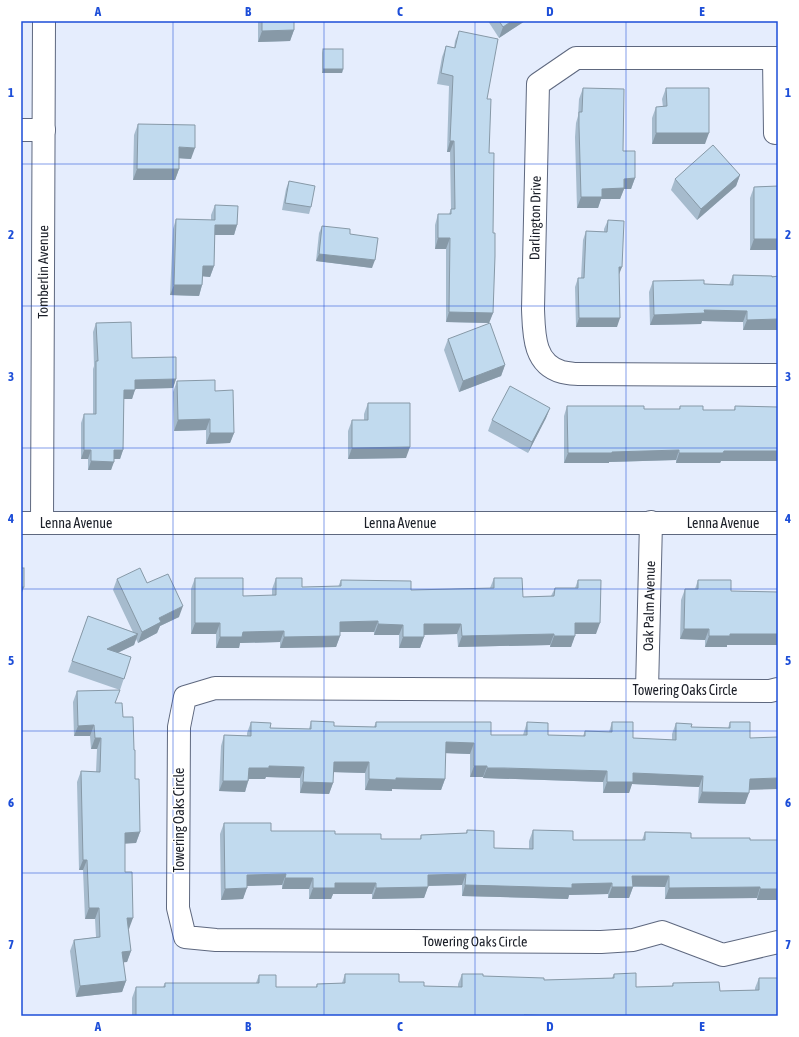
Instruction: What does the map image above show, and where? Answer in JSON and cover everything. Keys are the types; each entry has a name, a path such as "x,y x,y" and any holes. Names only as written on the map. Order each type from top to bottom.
{"street":[{"name":"Tomberlin Avenue","path":"32,523 44,130 44,21"},
{"name":"Darlington Drive","path":"776,58 576,58 538,84 533,309 536,346 541,357 550,366 561,372 578,374 778,375"},
{"path":"774,133 776,58"},
{"path":"21,130 44,130"},
{"name":"Oak Palm Avenue","path":"647,690 651,522"},
{"name":"Lenna Avenue","path":"32,523 778,522"},
{"name":"Towering Oaks Circle","path":"778,689 770,691 215,688 185,697 179,727 178,908 186,937 224,940 601,942 633,940 662,932 723,954 778,942"}],"building":[{"path":"262,21 294,21 294,30 262,31"},
{"path":"499,21 512,21 503,27"},
{"path":"459,31 498,39 487,99 491,99 489,153 494,153 493,233 495,233 495,256 493,313 449,312 450,238 438,238 438,214 451,214 451,209 455,209 454,141 450,141 453,76 441,73 446,46 455,48"},
{"path":"323,49 343,49 343,69 323,69"},
{"path":"583,88 624,89 623,151 635,151 635,178 624,179 624,188 602,189 602,197 581,197 579,112 582,112"},
{"path":"666,88 709,88 709,133 656,133 656,107 667,106"},
{"path":"138,124 195,125 195,148 179,147 179,169 137,169"},
{"path":"713,145 740,175 701,209 675,179"},
{"path":"289,181 315,186 311,207 285,203"},
{"path":"778,186 778,239 754,239 754,187"},
{"path":"215,205 238,206 237,225 215,225 214,266 203,266 202,285 174,285 176,219 215,220"},
{"path":"608,220 624,221 622,267 619,267 620,318 579,318 578,278 584,278 586,231 607,232"},
{"path":"322,226 350,229 350,234 378,238 375,260 319,254"},
{"path":"733,275 778,276 778,319 747,320 747,311 704,310 705,313 654,315 653,281 704,280 704,284 733,285"},
{"path":"131,322 132,358 176,357 176,379 135,380 135,390 124,390 123,450 114,450 114,462 91,461 91,450 84,450 84,414 96,414 96,361 98,361 96,323"},
{"path":"490,323 505,365 463,381 448,339"},
{"path":"215,380 215,391 233,390 234,433 210,433 210,419 178,420 177,381"},
{"path":"510,386 550,408 532,442 492,420"},
{"path":"368,403 410,403 410,447 352,448 352,420 368,420"},
{"path":"567,406 644,406 644,409 680,409 680,406 703,406 703,410 735,410 735,406 778,407 778,451 679,453 679,450 568,453"},
{"path":"21,568 24,568 24,587 21,587"},
{"path":"140,568 147,583 168,574 183,606 159,618 161,622 142,632 117,579"},
{"path":"195,578 243,578 243,596 276,595 276,578 302,578 302,587 341,586 341,580 411,581 411,590 494,588 494,578 522,578 523,597 554,596 555,588 578,588 578,580 601,580 600,623 575,623 575,636 554,636 554,634 462,636 461,624 424,624 424,637 403,637 403,625 378,624 378,621 340,622 340,636 284,637 284,631 243,632 242,637 220,637 220,623 195,623"},
{"path":"698,580 731,580 731,591 778,592 778,634 730,634 730,636 709,636 709,629 684,629 685,589 698,589"},
{"path":"88,616 138,634 107,649 131,657 124,679 72,661"},
{"path":"120,690 115,703 122,703 123,717 133,717 135,779 139,779 140,832 125,833 125,872 132,872 133,918 127,918 131,951 122,952 126,981 80,986 74,940 100,937 99,908 89,908 87,860 83,860 81,771 100,772 101,738 95,738 94,725 78,726 77,691"},
{"path":"311,721 334,722 334,726 376,727 376,722 491,722 491,735 527,735 527,722 548,723 548,735 585,736 585,731 612,732 612,722 633,722 633,738 676,740 676,723 692,724 691,727 730,728 730,722 750,722 750,738 778,737 778,778 750,779 749,793 702,792 703,776 633,773 633,782 607,782 607,771 487,768 487,766 474,766 474,743 446,742 445,779 369,779 369,762 334,762 333,783 303,782 304,767 269,766 269,768 249,768 248,781 223,781 224,735 251,736 251,722 271,723 270,728 311,729"},
{"path":"224,823 271,823 271,831 335,831 335,834 381,834 381,839 421,839 421,835 467,833 467,830 494,831 494,848 533,849 533,830 573,831 573,840 645,840 645,832 691,833 691,838 750,838 750,840 778,840 778,889 760,889 760,887 669,888 669,876 632,876 633,887 612,887 612,883 572,884 572,888 465,885 466,874 428,875 428,887 376,888 376,883 335,883 335,888 313,888 313,878 285,878 286,874 247,875 247,888 225,889"},
{"path":"636,973 636,987 673,986 673,983 719,982 720,991 759,990 759,978 778,978 778,1016 136,1016 136,987 165,987 165,983 259,983 259,975 276,975 276,987 317,987 317,984 345,983 345,974 399,974 399,982 424,982 424,986 462,987 462,974 544,978 544,980 614,978 614,974"}]}
